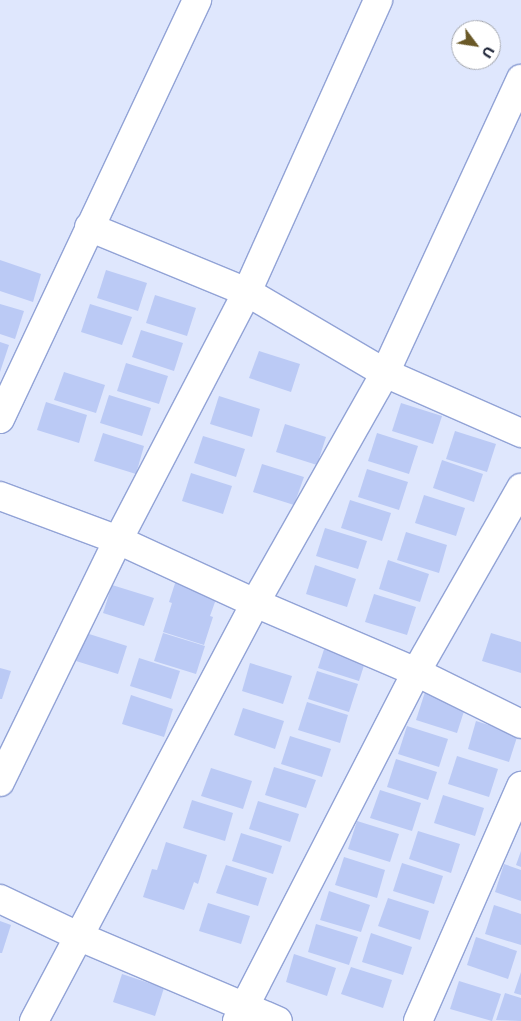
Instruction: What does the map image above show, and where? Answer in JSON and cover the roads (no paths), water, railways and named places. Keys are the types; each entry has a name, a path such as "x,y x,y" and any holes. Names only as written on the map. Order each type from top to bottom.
{"street":[{"path":"0,419 197,0"},
{"path":"0,782 118,540 247,292 378,0"},
{"path":"34,1021 255,603 385,373 521,79"},
{"path":"89,227 247,292 385,373 521,433"},
{"path":"240,1014 416,672 521,488"},
{"path":"0,496 118,540 255,603 416,672 521,724"},
{"path":"418,1021 521,786"},
{"path":"0,899 240,1014 278,1021"}]}
